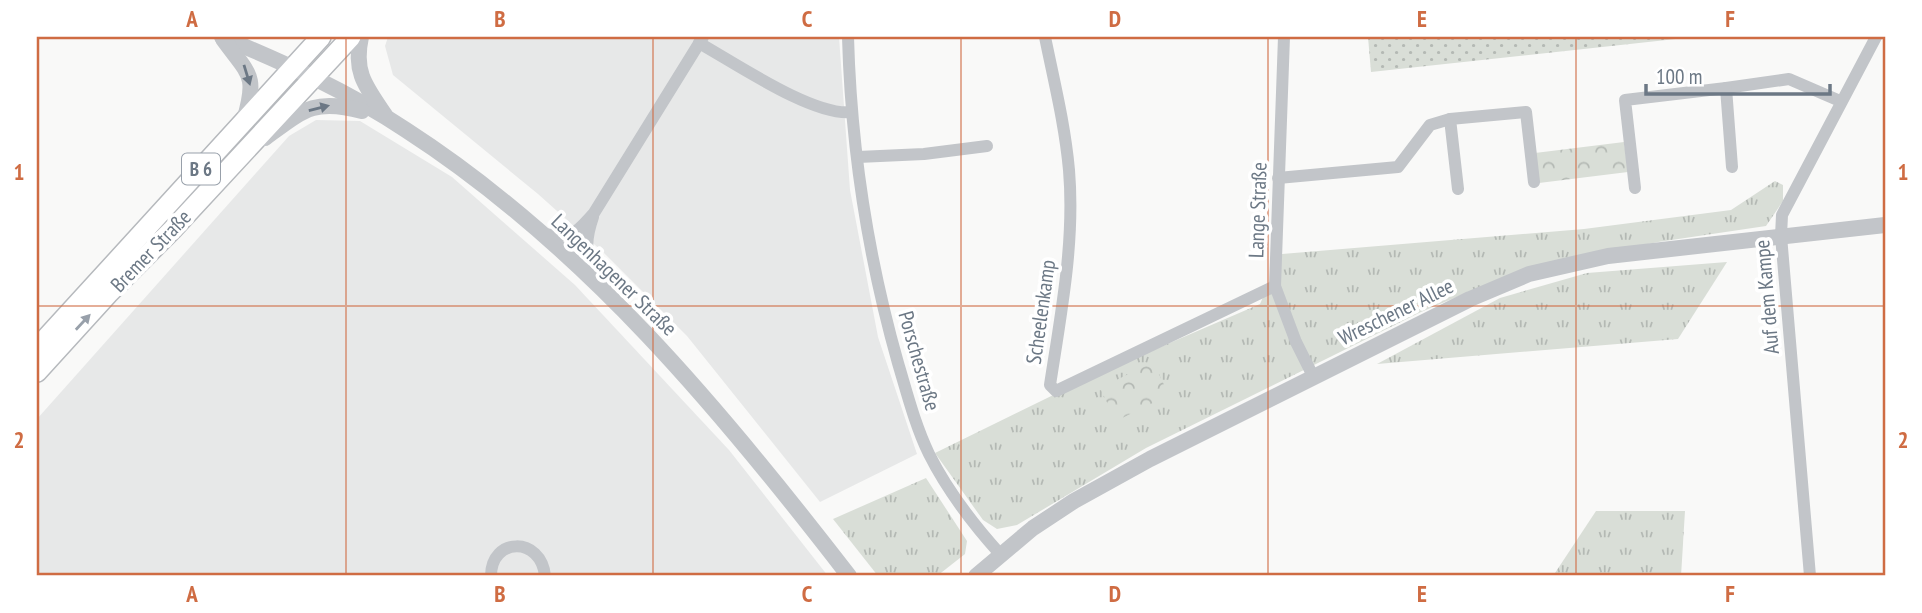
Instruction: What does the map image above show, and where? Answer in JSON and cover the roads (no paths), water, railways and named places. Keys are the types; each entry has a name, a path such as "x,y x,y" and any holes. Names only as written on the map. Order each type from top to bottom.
{"main road":[{"name":"Bremer Straße","path":"37,348 321,37"},
{"name":"Bremer Straße","path":"37,372 351,37"}],"street":[{"name":"Langenhagener Straße","path":"221,37 294,67 387,117 462,169 541,234 611,298 676,364 733,430 849,576"},
{"path":"221,37 249,73 250,89 244,121"},
{"path":"361,37 359,69 365,85 387,117"},
{"name":"Porschestraße","path":"848,37 852,112 867,223 881,299 913,414 929,452 951,492 1000,554"},
{"name":"Scheelenkamp","path":"1045,37 1066,139 1069,173 1068,271 1050,385 1056,391 1275,286"},
{"name":"Lange Straße","path":"1284,37 1275,286 1296,342 1313,376"},
{"name":"Auf dem Kampe","path":"1810,576 1781,236 1782,215 1876,37"},
{"path":"541,234 566,237 576,232 594,213 701,40 806,103 841,114 852,112"},
{"path":"1635,188 1625,100 1789,79 1840,101"},
{"path":"1726,88 1732,167"},
{"path":"241,156 292,118 318,106 336,104 387,117"},
{"path":"1278,178 1398,167 1430,125 1450,118 1526,112 1534,182"},
{"path":"1450,118 1458,189"},
{"path":"858,157 924,154 987,146"},
{"path":"594,213 587,235 586,251 611,298"},
{"name":"Wreschener Allee","path":"976,576 1033,528 1074,501 1150,459 1470,299 1529,274 1608,256 1885,225"},
{"path":"491,576 493,562 498,554 509,547 522,546 539,556 544,565 545,576"}]}
